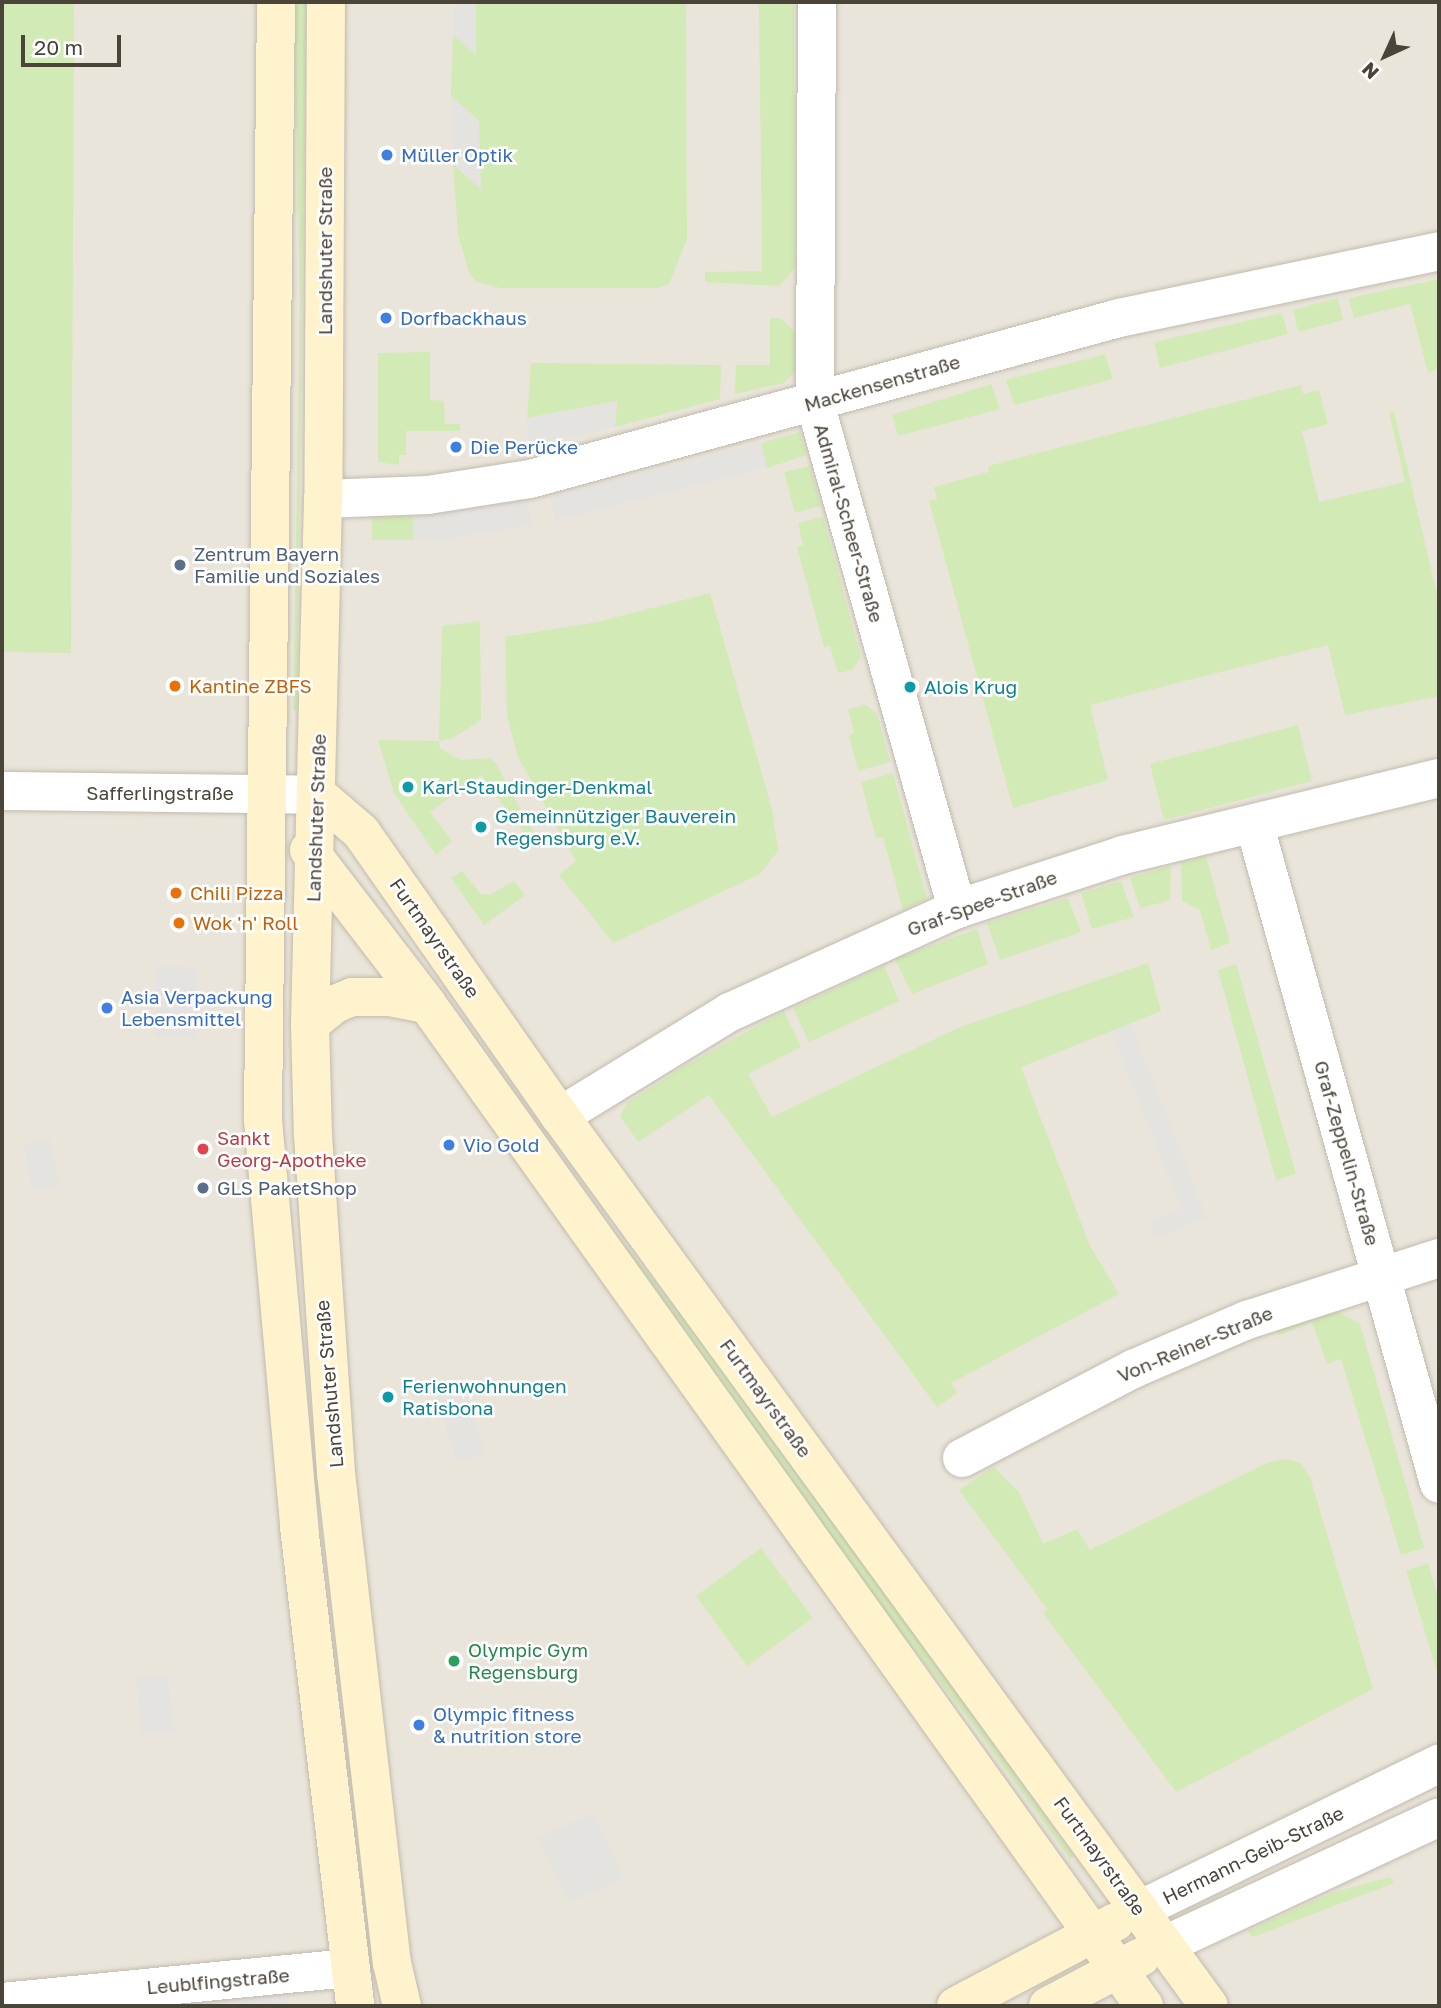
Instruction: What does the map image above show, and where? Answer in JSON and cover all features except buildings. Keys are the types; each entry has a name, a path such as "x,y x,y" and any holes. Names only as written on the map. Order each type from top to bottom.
{"main road":[{"path":"276,2 263,1119 299,1527 355,2006"},
{"name":"Landshuter Straße","path":"326,2 323,499 318,795 310,1024 317,1235 336,1473 392,1964 401,2006"},
{"path":"268,793 427,1004 1144,2006"},
{"name":"Furtmayrstraße","path":"318,795 361,832 560,1116 1209,2006"},
{"path":"310,1024 335,1004 352,997 390,997 427,1004"},
{"name":"Hermann-Geib-Straße","path":"957,2006 1139,1910"},
{"path":"1048,2006 1165,1945"}],"street":[{"name":"Admiral-Scheer-Straße","path":"817,2 815,403 957,909"},
{"name":"Mackensenstraße","path":"323,499 428,495 530,479 1119,318 1439,251"},
{"name":"Graf-Spee-Straße","path":"560,1116 730,1012 957,909 1123,855 1439,778"},
{"name":"Safferlingstraße","path":"2,792 318,795"},
{"name":"Graf-Zeppelin-Straße","path":"1254,822 1439,1483"},
{"name":"Von-Reiner-Straße","path":"962,1458 1144,1364 1304,1298 1439,1258"},
{"name":"Hermann-Geib-Straße","path":"1139,1910 1439,1765"},
{"path":"1165,1945 1439,1817"},
{"name":"Leublfingstraße","path":"2,2002 350,1968"}],"shaded area":[{"path":"2,2 1439,2 1439,2006 2,2006"},
{"path":"454,2 476,4 476,54 453,35"},
{"path":"451,96 479,121 481,189 453,164"},
{"path":"617,401 615,427 528,448 527,418"},
{"path":"761,443 767,468 555,521 549,497"},
{"path":"527,500 532,525 437,541 413,540 413,516"},
{"path":"156,966 197,967 196,1037 155,1036"},
{"path":"1131,1024 1207,1218 1155,1238 1149,1222 1181,1209 1111,1031"},
{"path":"50,1139 60,1186 33,1191 23,1145"},
{"path":"464,1383 485,1453 457,1462 435,1391"},
{"path":"168,1675 174,1732 142,1735 136,1678"},
{"path":"594,1812 624,1878 569,1903 538,1838"},
{"path":"289,1994 290,2006 150,2006"}],"green space":[{"path":"2,2 74,2 71,653 2,652"},
{"path":"294,2 306,2 297,710 293,710 300,305"},
{"path":"474,2 686,2 687,239 669,284 658,288 501,288 477,282 469,273 458,234 453,164 480,188 479,121 451,96 453,35 476,53"},
{"path":"759,2 794,2 795,268 779,286 705,282 705,272 762,271"},
{"path":"1439,279 1439,368 1428,373 1410,304 1354,318 1349,298"},
{"path":"1338,298 1343,320 1298,332 1293,310"},
{"path":"1282,313 1288,334 1160,368 1154,342"},
{"path":"770,318 780,318 796,333 795,371 784,383 735,394 736,365 770,365"},
{"path":"430,352 430,400 444,401 445,424 460,424 460,431 406,431 406,455 399,455 399,465 378,462 378,353"},
{"path":"1105,354 1113,379 1014,405 1006,380"},
{"path":"531,363 721,365 720,399 615,427 617,401 527,418"},
{"path":"991,384 1000,409 898,436 892,415"},
{"path":"1301,385 1303,394 1319,390 1328,424 1302,431 1319,502 1405,482 1389,412 1394,411 1439,603 1439,696 1345,715 1328,645 1090,705 1108,780 1013,808 929,501 937,499 934,487 989,472 988,466"},
{"path":"800,432 807,455 767,468 761,443"},
{"path":"810,466 821,506 795,513 784,472"},
{"path":"413,516 413,540 372,540 372,517"},
{"path":"823,517 861,657 852,670 838,673 830,646 824,647 797,547 803,545 798,523"},
{"path":"710,593 772,809 778,851 760,874 613,943 559,875 576,861 518,757 507,715 505,637 598,622"},
{"path":"480,621 481,720 453,738 439,741 442,626"},
{"path":"866,705 877,714 890,762 858,771 849,735 854,733 848,709"},
{"path":"1298,725 1312,781 1164,820 1150,764"},
{"path":"378,740 439,741 440,748 460,760 489,758 495,762 535,835 537,850 481,775 430,812 452,841 436,855 394,793"},
{"path":"893,773 927,899 903,910 883,837 876,838 861,782"},
{"path":"1206,856 1230,943 1211,950 1200,910 1182,901 1181,863"},
{"path":"1171,866 1170,900 1140,908 1130,878"},
{"path":"462,871 481,894 490,895 514,881 525,895 484,925 451,878"},
{"path":"1121,881 1134,917 1092,929 1081,893"},
{"path":"371,898 606,1222 703,1341 1074,1856 1070,1859 967,1717 854,1573 369,911"},
{"path":"1068,898 1081,932 1000,960 987,923"},
{"path":"977,929 988,964 912,994 895,959"},
{"path":"1148,963 1161,1011 1021,1067 1090,1246 1119,1294 951,1383 957,1393 937,1407 709,1095 638,1142 620,1116 627,1103 683,1067 784,1011 801,1047 748,1074 772,1117 960,1027"},
{"path":"1236,964 1296,1174 1276,1180 1218,970"},
{"path":"884,966 899,1001 809,1042 793,1008"},
{"path":"1335,1310 1360,1324 1424,1548 1401,1555 1341,1359 1327,1364 1312,1322 1279,1335 1276,1330"},
{"path":"1286,1459 1300,1463 1310,1477 1373,1689 1176,1792 1043,1613 1047,1609 959,1490 994,1467 1019,1492 1043,1544 1077,1529 1090,1550 1267,1463"},
{"path":"761,1548 813,1618 747,1666 696,1596"},
{"path":"1428,1564 1439,1601 1439,1677 1406,1570"},
{"path":"1390,1877 1394,1883 1253,1937 1247,1931 1334,1892"}],"place":[{"name":"Müller Optik","path":"387,155"},
{"name":"Dorfbackhaus","path":"386,318"},
{"name":"Die Perücke","path":"456,447"},
{"name":"Zentrum Bayern Familie und Soziales","path":"180,565"},
{"name":"Kantine ZBFS","path":"175,686"},
{"name":"Alois Krug","path":"910,687"},
{"name":"Karl-Staudinger-Denkmal","path":"408,787"},
{"name":"Gemeinnütziger Bauverein Regensburg e.V.","path":"481,827"},
{"name":"Chili Pizza","path":"176,893"},
{"name":"Wok 'n' Roll","path":"179,923"},
{"name":"Asia Verpackung Lebensmittel","path":"107,1008"},
{"name":"Vio Gold","path":"449,1145"},
{"name":"Sankt Georg-Apotheke","path":"203,1149"},
{"name":"GLS PaketShop","path":"203,1188"},
{"name":"Ferienwohnungen Ratisbona","path":"388,1397"},
{"name":"Olympic Gym Regensburg","path":"454,1661"},
{"name":"Olympic fitness & nutrition store","path":"419,1725"}]}
